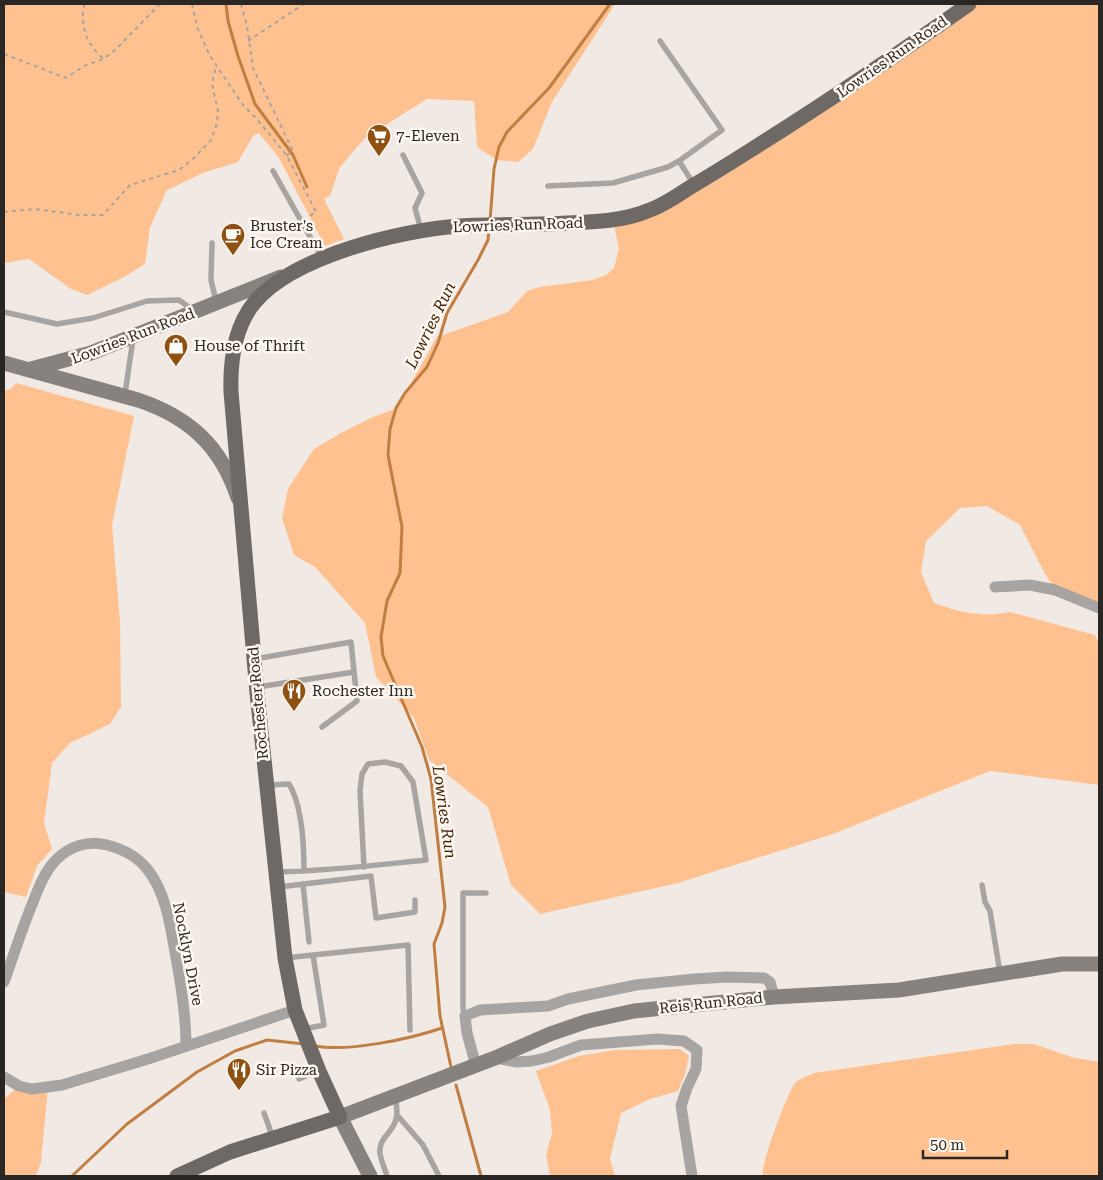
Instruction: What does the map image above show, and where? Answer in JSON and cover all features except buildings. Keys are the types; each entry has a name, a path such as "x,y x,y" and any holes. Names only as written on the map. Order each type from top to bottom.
{"main road":[{"name":"Lowries Run Road","path":"300,269 380,239 421,230 468,226 588,222 624,218 653,210 872,72 969,4"},
{"path":"242,508 231,383 231,361 241,324 254,303 274,285 300,269"},
{"name":"Rochester Road","path":"242,508 256,687 285,958 295,1010 319,1071 340,1117"},
{"path":"177,1176 215,1158 340,1117"}],"street":[{"name":"Lowries Run Road","path":"30,369 91,353 300,269"},
{"name":"Rochester Road","path":"4,363 157,406 176,416 196,430 224,464 235,486 242,508"},
{"path":"995,588 1030,585 1046,588 1099,608"},
{"name":"Nocklyn Drive","path":"4,982 43,877 54,861 64,852 80,845 95,842 113,846 130,853 141,862 157,886 166,909 183,998 186,1046"},
{"name":"Reis Run Road","path":"340,1117 476,1066 550,1034 588,1021 634,1011 774,997 899,990 1062,964 1099,964"},
{"path":"476,1066 467,1033 465,1016 480,1010 548,1006 568,999 636,985 728,977 764,978 770,982 774,997"},
{"path":"4,1077 19,1086 32,1089 48,1088 109,1072 295,1010"},
{"path":"495,1058 517,1062 549,1057 581,1045 657,1039 684,1041 697,1050 696,1069 681,1106 692,1176"},
{"name":"Rochester Road","path":"340,1117 370,1176"}],"lane":[{"path":"548,186 613,183 668,167 722,130 660,41"},
{"path":"403,154 422,193 415,208 421,230"},
{"path":"679,160 694,185"},
{"path":"273,171 323,260"},
{"path":"212,243 211,280 217,303"},
{"path":"4,312 56,324 93,318 147,301 179,300 196,312"},
{"path":"124,396 134,337"},
{"path":"254,659 351,642 357,701 322,726"},
{"path":"256,687 354,672"},
{"path":"276,880 304,871 364,866 426,860 413,782 401,766 385,762 368,764 362,774 360,791 364,866"},
{"path":"266,785 289,784 296,794 304,849 304,871"},
{"path":"276,880 303,884 371,876 376,918 415,912 415,900"},
{"path":"303,884 309,942"},
{"path":"982,885 985,902 990,911 1000,973"},
{"path":"465,1016 463,1009 463,894 486,893"},
{"path":"285,958 408,945 410,1030"},
{"path":"306,1040 324,1025 313,955"},
{"path":"299,1079 319,1071"},
{"path":"394,1096 398,1116 424,1146 439,1176"},
{"path":"264,1113 273,1138"},
{"path":"387,1176 380,1153 381,1146 398,1116"}],"path":[{"path":"85,4 82,11 88,42 103,59"},
{"path":"4,54 66,78 84,66 103,59 120,46 160,4"},
{"path":"192,4 198,27 210,56 243,105 257,119 286,156 316,212 302,222"},
{"path":"241,4 247,26 253,68 292,149 286,156"},
{"path":"248,41 304,4"},
{"path":"4,212 35,209 80,215 103,215 130,185 179,170 194,158 210,140 217,123 218,110 212,84 216,65"}],"shaded area":[{"path":"4,4 615,4 552,102 533,149 518,162 497,160 477,147 474,101 427,99 365,138 340,167 330,196 324,199 344,239 325,246 279,158 259,133 253,136 238,162 203,173 167,190 150,227 145,264 124,277 87,295 71,289 29,259 4,263"},
{"path":"969,4 1099,4 1099,608 1055,590 1020,525 987,506 960,508 926,541 921,572 934,603 981,614 1010,612 1095,635 1099,644 1099,785 990,771 833,834 678,883 540,914 511,885 488,807 429,760 414,718 376,677 365,623 315,567 294,555 282,518 288,489 314,449 373,417 397,408 437,337 508,312 527,291 540,287 592,280 606,275 614,268 619,249 613,220 634,216"},
{"path":"16,383 134,416 112,525 120,621 121,707 110,724 70,743 52,763 44,823 52,849 37,866 26,897 4,892 4,391 11,389"},
{"path":"1014,1044 1034,1044 1071,1057 1099,1062 1099,1176 763,1176 770,1144 781,1113 792,1088 800,1079 814,1073"},
{"path":"680,1049 689,1056 685,1074 678,1091 650,1099 621,1113 610,1159 615,1176 550,1176 546,1155 552,1133 550,1110 536,1071 579,1056 615,1050"},
{"path":"19,1086 48,1088 41,1162 36,1176 4,1176 4,1099"}],"waterway":[{"path":"226,4 228,21 238,56 255,104 293,155 307,187"},
{"name":"Lowries Run","path":"490,221 494,169 499,147 507,132 549,88 610,4"},
{"name":"Lowries Run","path":"451,1067 440,1016 434,944 442,923 445,907 431,779 422,747 383,656 381,637 387,601 400,573 402,527 388,455 390,429 396,408 405,393 427,367 438,343 447,313 478,260 488,240 489,229"},
{"path":"315,1046 362,1046 442,1028"},
{"path":"72,1176 127,1124 197,1072 235,1051 267,1040 304,1044"},
{"name":"Lowries Run","path":"456,1085 481,1176"}],"place":[{"name":"7-Eleven","path":"379,157"},
{"name":"Bruster's Ice Cream","path":"233,256"},
{"name":"House of Thrift","path":"176,367"},
{"name":"Rochester Inn","path":"294,712"},
{"name":"Sir Pizza","path":"239,1091"}]}
